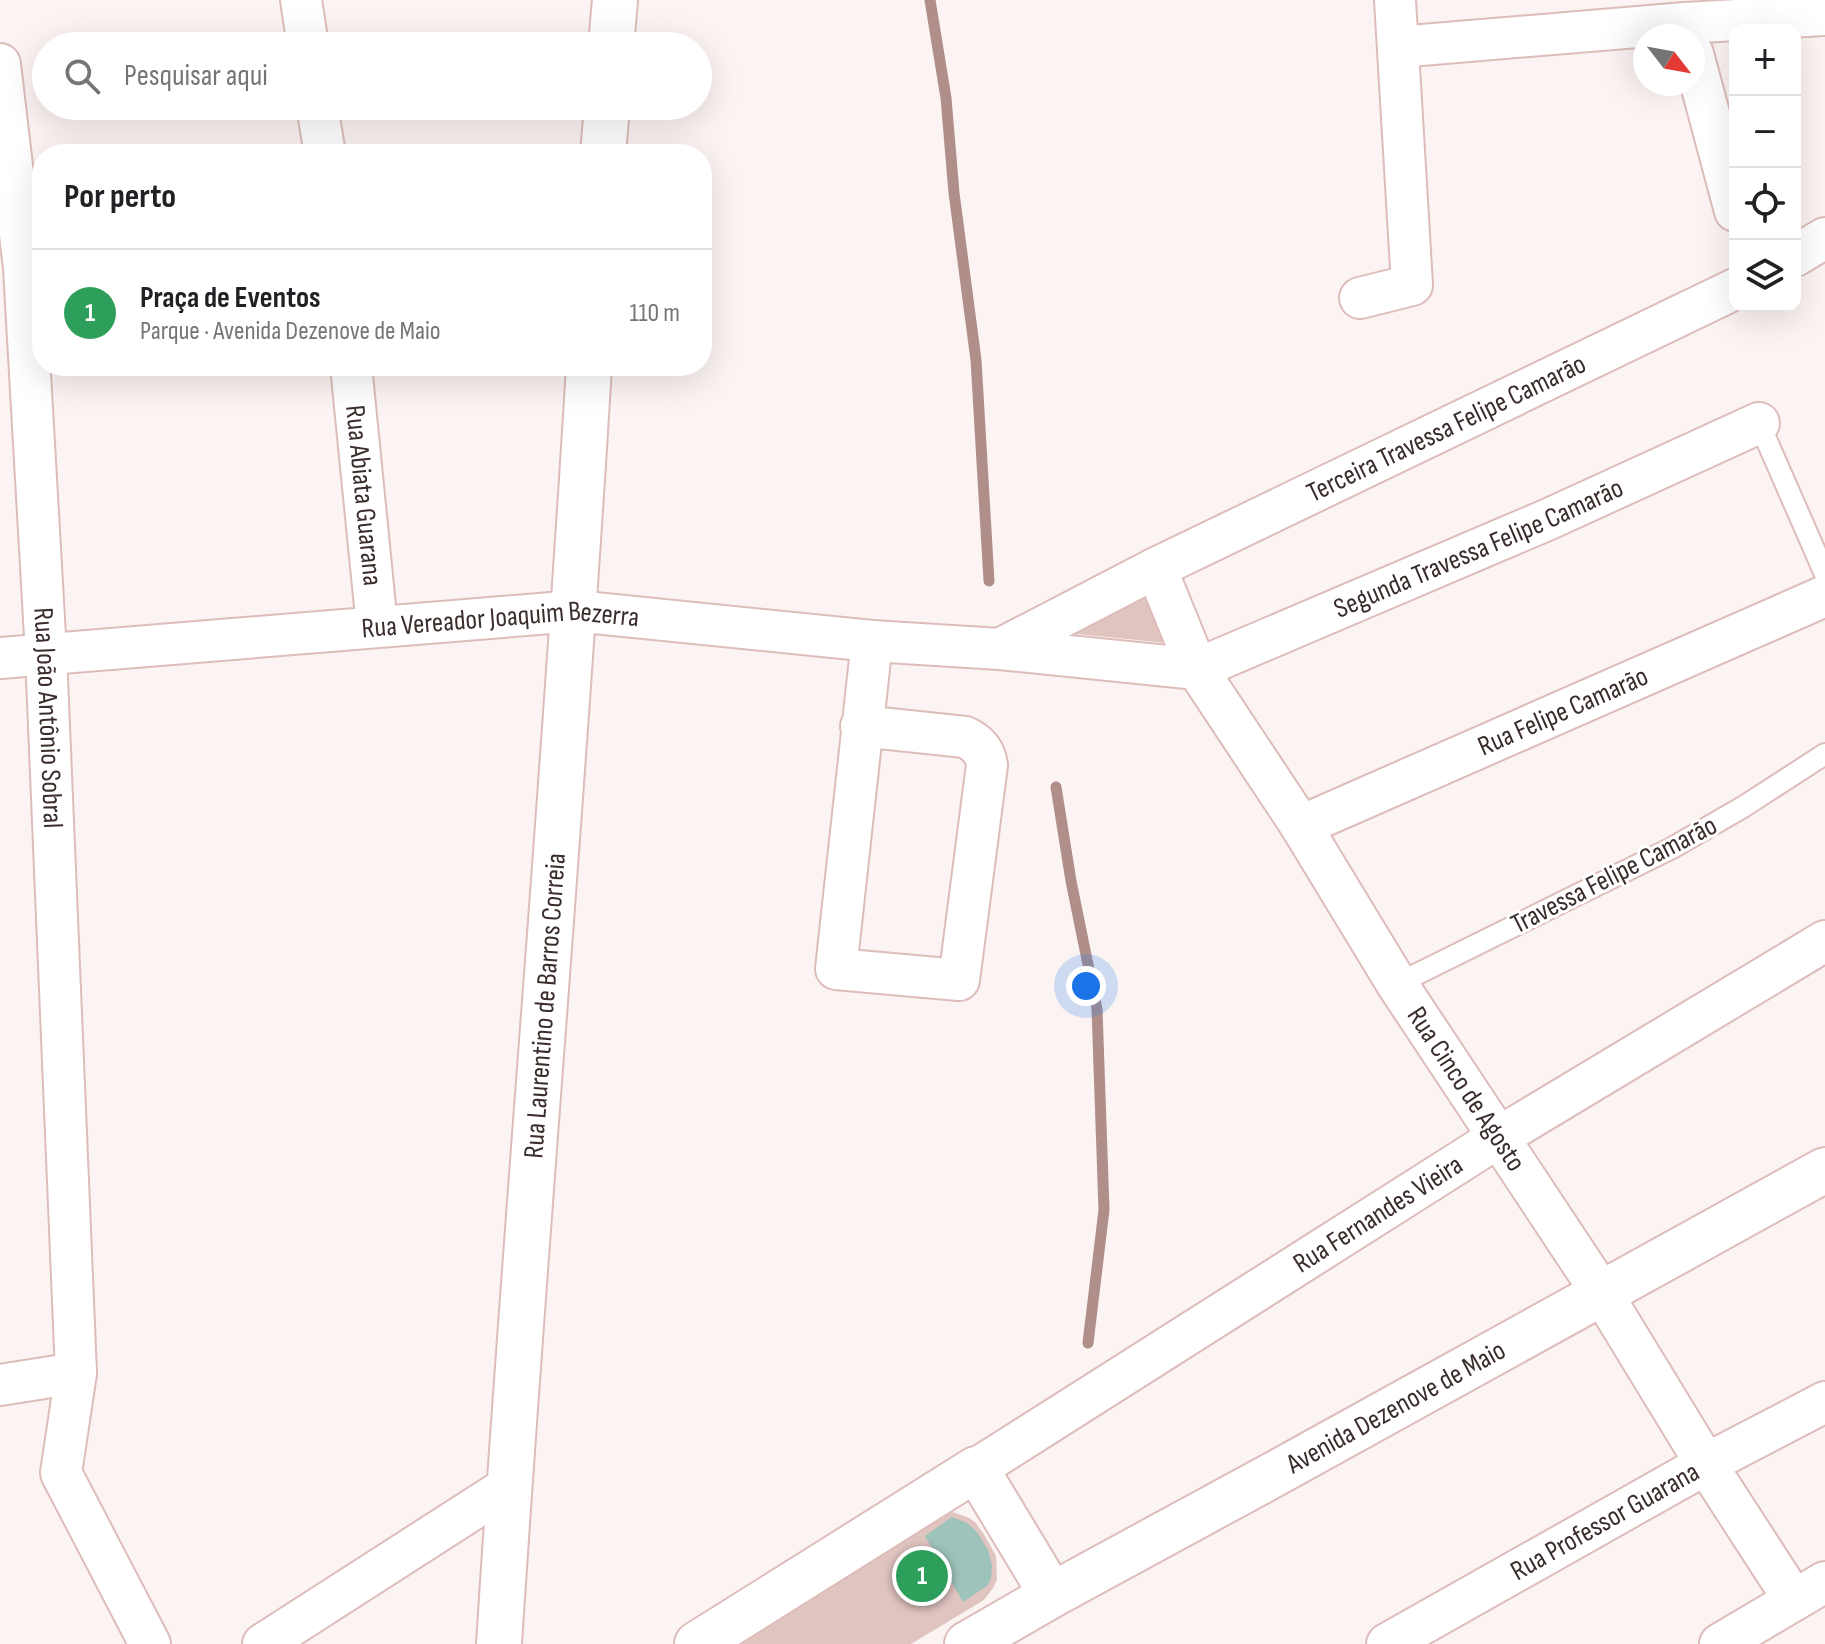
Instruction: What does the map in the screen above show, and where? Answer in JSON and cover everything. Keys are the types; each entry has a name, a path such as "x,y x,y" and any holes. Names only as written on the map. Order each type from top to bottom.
{"street":[{"path":"301,0 306,32"},
{"path":"612,32 615,0"},
{"path":"1360,298 1412,285 1395,0"},
{"path":"1705,35 1825,15"},
{"path":"1398,47 1633,40"},
{"name":"Rua João Antônio Sobral","path":"0,64 22,268 46,654 76,1373 61,1473 150,1644"},
{"path":"1704,96 1729,188"},
{"path":"319,120 323,144"},
{"path":"604,144 606,120"},
{"path":"1801,252 1825,238"},
{"name":"Terceira Travessa Felipe Camarão","path":"1000,649 1156,568 1729,292"},
{"name":"Rua Abiata Guarana","path":"352,376 377,626"},
{"name":"Rua Laurentino de Barros Correia","path":"499,1644 575,611 588,376"},
{"name":"Segunda Travessa Felipe Camarão","path":"1197,669 1549,519 1759,423"},
{"name":"Rua Cinco de Agosto","path":"1156,568 1197,669 1301,826 1397,984 1601,1292 1706,1464 1809,1591"},
{"name":"Rua Felipe Camarão","path":"1301,826 1825,596"},
{"name":"Rua Vereador Joaquim Bezerra","path":"0,658 575,611 1197,669"},
{"path":"861,726 965,737 975,741 986,756 959,980 836,969 861,726 872,641"},
{"name":"Rua Fernandes Vieira","path":"976,1469 1499,1137 1825,941"},
{"name":"Avenida Dezenove de Maio","path":"967,1644 1825,1170"},
{"path":"0,1385 76,1373"},
{"name":"Rua Professor Guarana","path":"1387,1644 1706,1464 1825,1402"},
{"path":"697,1644 976,1469 1052,1595"},
{"path":"263,1644 509,1486"},
{"path":"1720,1644 1809,1591"}],"lane":[{"path":"1759,423 1825,574"},
{"name":"Travessa Felipe Camarão","path":"1397,984 1672,848 1825,754"}],"shaded area":[{"path":"1145,597 1167,643 1067,633"},
{"path":"953,1512 976,1523 996,1556 997,1580 984,1600 911,1644 737,1644 946,1514"}],"building":[{"path":"952,1517 967,1523 977,1532 988,1550 992,1565 987,1586 963,1602 925,1536"}],"waterway":[{"path":"930,0 946,98 954,193 976,360 989,581"},
{"path":"1056,787 1097,1009 1104,1210 1088,1343"}],"place":[{"name":"Praça de Eventos","path":"922,1576"}]}
